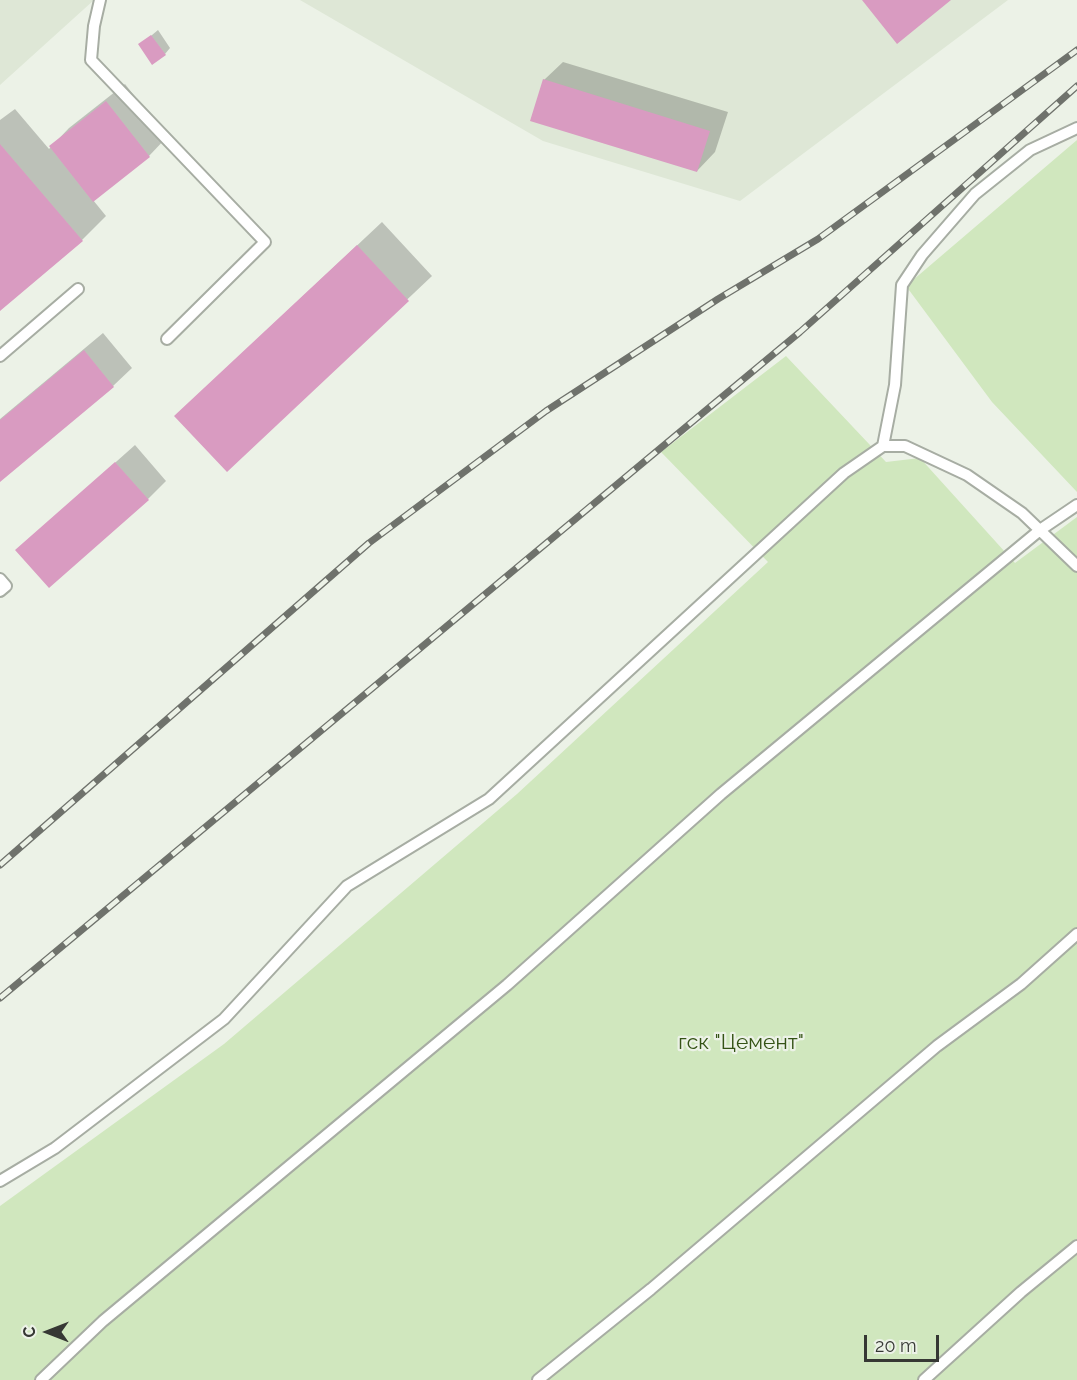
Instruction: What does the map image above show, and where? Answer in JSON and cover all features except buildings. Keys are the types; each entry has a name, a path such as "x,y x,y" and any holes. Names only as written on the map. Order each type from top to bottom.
{"lane":[{"path":"100,0 94,26 92,60 265,242 167,339"},
{"path":"884,446 895,385 902,285 922,255 975,194 1030,150 1077,128"},
{"path":"0,356 78,289"},
{"path":"0,1181 55,1148 224,1020 347,886 489,799 844,473 884,446 904,446 967,475 1022,513 1077,566"},
{"path":"42,1380 103,1321 507,985 721,794 1040,530 1077,505"},
{"path":"0,579 6,586 0,591"},
{"path":"538,1380 651,1289 937,1046 1021,984 1077,934"},
{"path":"924,1380 1021,1292 1077,1246"}],"shaded area":[{"path":"0,0 94,0 0,85"},
{"path":"300,0 1008,0 740,201 543,141"}],"green space":[{"path":"1077,140 1077,492 992,402 906,286"},
{"name":"гск \"Цемент\"","path":"786,356 886,462 920,458 1015,563 1077,517 1077,1380 0,1380 0,1206 224,1044 517,794 768,562 661,452"}],"railway":[{"path":"0,865 369,543 546,411 718,299 818,239 1077,50"},
{"path":"0,998 800,332 1077,86"}]}
